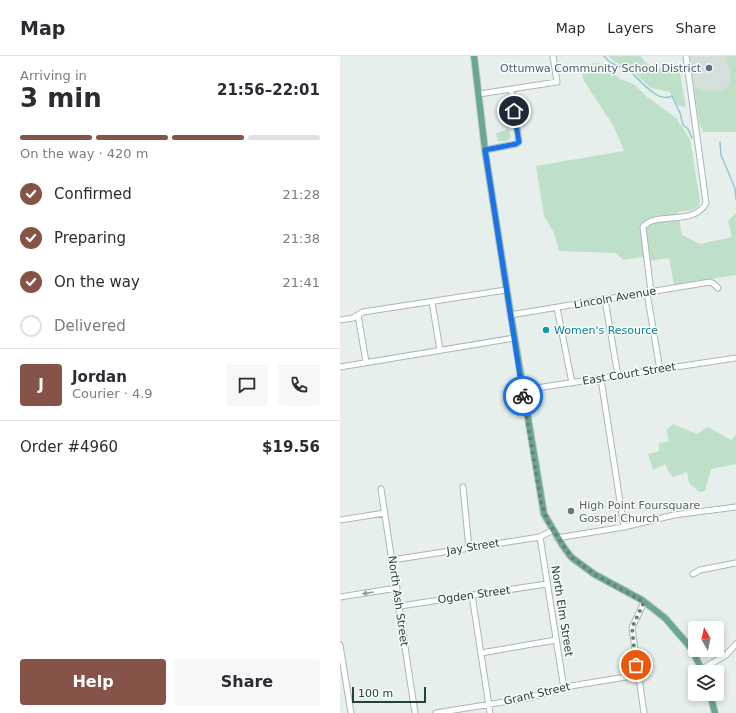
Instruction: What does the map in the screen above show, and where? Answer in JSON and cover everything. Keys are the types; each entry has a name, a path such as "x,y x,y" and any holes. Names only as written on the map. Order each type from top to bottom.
{"main road":[{"path":"474,56 485,150 506,290 544,514 557,538 571,557 587,569 644,602 665,618 691,648 700,665"},
{"path":"712,701 715,713"}],"street":[{"path":"479,94 557,82 553,56"},
{"path":"660,370 649,292 643,227 650,222 693,214 702,210 706,204 686,56"},
{"path":"485,150 516,144 519,142 511,89"},
{"name":"Lincoln Avenue","path":"510,316 710,282 718,288"},
{"path":"340,320 363,312 506,290"},
{"path":"605,300 618,376"},
{"path":"432,302 440,350"},
{"path":"558,308 572,383"},
{"path":"358,315 366,362"},
{"path":"340,367 514,338"},
{"name":"East Court Street","path":"523,390 736,358"},
{"path":"601,378 624,527"},
{"path":"463,487 469,548"},
{"name":"North Ash Street","path":"381,489 400,606 400,618 415,713"},
{"path":"557,538 624,527 674,515 736,507"},
{"path":"340,520 385,513"},
{"name":"Jay Street","path":"392,560 540,537 553,530"},
{"name":"North Elm Street","path":"540,537 564,689"},
{"path":"693,574 700,570 736,563"},
{"name":"Ogden Street","path":"400,606 548,584"},
{"path":"340,598 397,588"},
{"path":"472,595 490,713"},
{"path":"644,602 632,628 644,713"},
{"path":"481,653 556,640"},
{"path":"711,665 726,655 736,644"},
{"path":"340,645 351,713"},
{"name":"Grant Street","path":"436,713 528,698 564,689 638,675"}],"shaded area":[{"path":"689,56 726,56 729,64 730,79 727,88 715,92 704,91 694,87"}],"green space":[{"path":"608,56 641,56 648,64 658,68 679,68 686,108 678,105 670,92 651,88 629,68 615,62"},
{"path":"726,56 736,56 736,132 703,132 699,123 694,87 710,91 718,91 727,88 730,79 730,72"},
{"path":"595,63 604,64 620,79 635,85 646,96 676,118 690,139 700,201 698,207 692,210 678,212 682,235 700,244 732,237 728,221 736,213 736,275 674,285 669,258 650,261 648,256 623,260 616,253 559,251 554,233 544,216 536,166 624,151 614,127 584,81 581,67"},
{"path":"509,129 511,138 507,141 498,141 496,133"},
{"path":"673,424 697,434 708,427 731,440 736,435 736,464 711,469 705,491 699,492 689,483 687,472 673,477 667,469 666,464 653,470 648,454 659,451 659,443 669,441 666,430"}],"waterway":[{"path":"604,56 611,63 631,72 655,94 667,98 672,96 680,113 683,125 688,129 692,138"},
{"path":"720,142 721,155 735,188 736,200"}],"way so far":[{"path":"523,396 541,502 548,522 571,557 594,574 644,602 632,628 632,640 636,665"}],"place":[{"name":"Ottumwa Community School District","path":"709,68"},
{"name":"Women's Resource","path":"546,330"},
{"name":"High Point Foursquare Gospel Church","path":"571,511"}],"route":[{"path":"514,111 519,142 516,144 485,150 523,396"}]}
